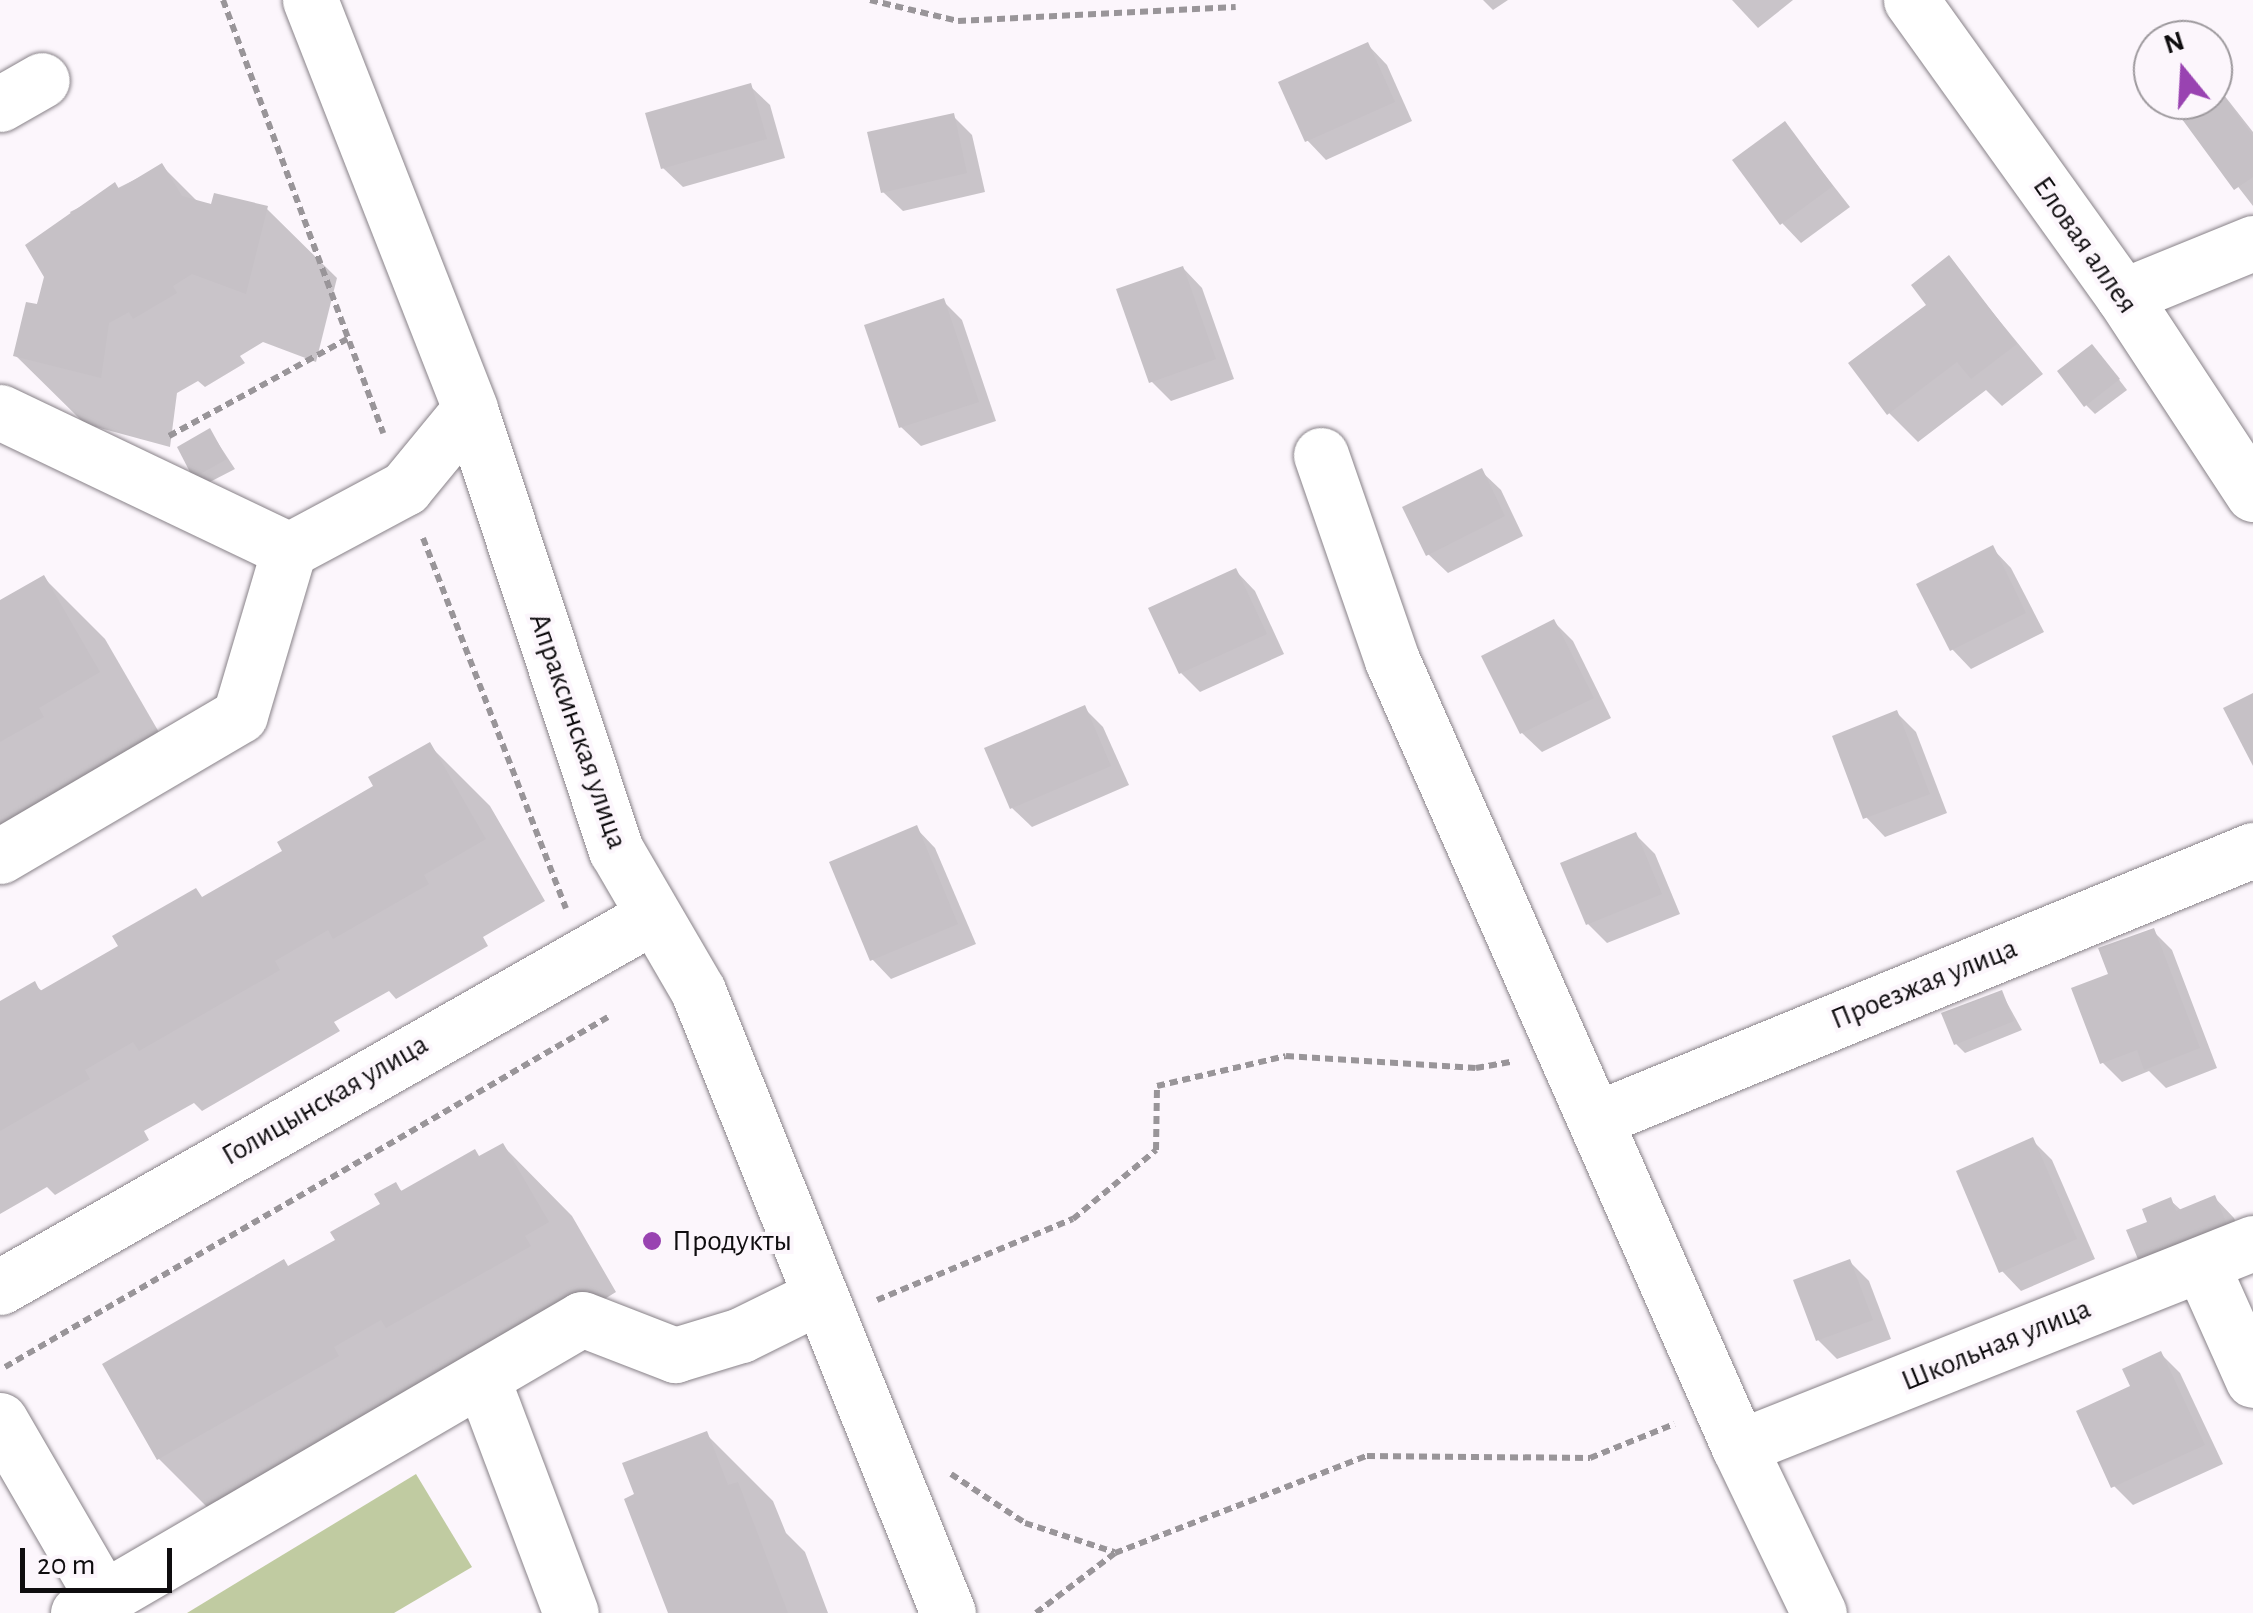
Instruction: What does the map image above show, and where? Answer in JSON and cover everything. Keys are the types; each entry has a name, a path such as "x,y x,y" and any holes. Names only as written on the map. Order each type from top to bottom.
{"street":[{"name":"Апраксинская улица","path":"310,0 470,409 616,850 698,991 838,1303 948,1613"},
{"name":"Еловая аллея","path":"1911,0 2123,296 2253,494"},
{"path":"2123,296 2253,243"},
{"path":"0,856 240,715 289,550 404,488 470,409"},
{"path":"11,428 115,465 289,550"},
{"path":"1322,455 1392,660 1740,1447 1819,1613"},
{"name":"Проезжая улица","path":"1596,1119 2253,850"},
{"name":"Голицынская улица","path":"0,1288 653,916"},
{"name":"Школьная улица","path":"1740,1447 2253,1243"},
{"path":"2201,1264 2253,1380"},
{"path":"0,1420 90,1606 582,1319 675,1356 838,1303"},
{"path":"482,1378 571,1613"}],"path":[{"path":"870,0 958,21 1236,7"},
{"path":"115,465 348,338"},
{"path":"0,1370 608,1018"},
{"path":"838,1303 1073,1219 1156,1150 1157,1086 1286,1056 1476,1068 1564,1053"},
{"path":"1036,1613 1115,1553 1367,1456 1590,1458 1678,1422 1740,1447"},
{"path":"933,1462 1026,1523 1115,1553"}],"green space":[{"path":"416,1474 472,1567 394,1613 187,1613"}],"building":[{"path":"1368,42 1395,102 1305,142 1278,82"},
{"path":"751,83 767,139 661,169 645,113"},
{"path":"2233,108 2253,136 2253,177 2234,190 2183,120 2233,120"},
{"path":"954,113 967,173 881,193 867,132"},
{"path":"1785,121 1833,186 1780,225 1732,160"},
{"path":"162,163 182,196 211,204 214,193 268,206 246,294 192,274 173,286 177,293 133,319 129,312 109,323 101,378 13,356 26,302 37,304 44,277 25,245 115,182 119,189"},
{"path":"1949,255 2017,344 1971,379 1957,362 1887,415 1848,363 1926,305 1911,285"},
{"path":"1183,266 1216,359 1149,383 1116,289"},
{"path":"944,298 979,402 899,428 864,325"},
{"path":"2092,344 2120,379 2084,407 2057,371"},
{"path":"210,428 227,459 193,478 177,447"},
{"path":"1482,468 1505,516 1426,556 1402,507"},
{"path":"1993,545 2026,613 1950,651 1916,584"},
{"path":"1236,568 1267,634 1179,674 1148,608"},
{"path":"44,575 100,672 39,708 44,717 0,742 0,600"},
{"path":"1554,619 1594,698 1520,734 1481,656"},
{"path":"2253,693 2253,766 2223,708"},
{"path":"1085,705 1111,766 1010,809 984,748"},
{"path":"1897,710 1930,794 1863,819 1832,736"},
{"path":"430,742 486,839 424,875 429,884 333,939 328,930 275,961 280,970 139,1051 133,1042 85,1070 90,1079 0,1131 0,1001 35,981 40,991 118,946 112,936 196,888 202,897 282,851 277,842 373,786 368,777"},
{"path":"917,825 958,924 870,961 829,862"},
{"path":"1636,832 1662,894 1586,925 1560,863"},
{"path":"2154,928 2200,1048 2144,1070 2137,1050 2100,1064 2071,988 2108,974 2098,948"},
{"path":"2002,990 2014,1021 1954,1045 1941,1013"},
{"path":"2033,1137 2077,1239 1999,1273 1956,1171"},
{"path":"503,1143 549,1222 525,1236 531,1246 386,1328 381,1320 334,1347 339,1356 157,1460 102,1364 284,1259 288,1266 335,1240 330,1232 380,1204 374,1194 396,1182 401,1191 475,1149 479,1156"},
{"path":"2215,1195 2231,1235 2142,1269 2126,1230 2147,1222 2142,1209 2171,1197 2176,1211"},
{"path":"1850,1259 1873,1320 1816,1341 1793,1280"},
{"path":"2161,1351 2205,1445 2111,1488 2076,1411 2130,1386 2122,1369"},
{"path":"707,1431 728,1485 738,1482 788,1613 668,1613 624,1499 634,1494 622,1463"}],"place":[{"name":"Продукты","path":"652,1241"}]}
